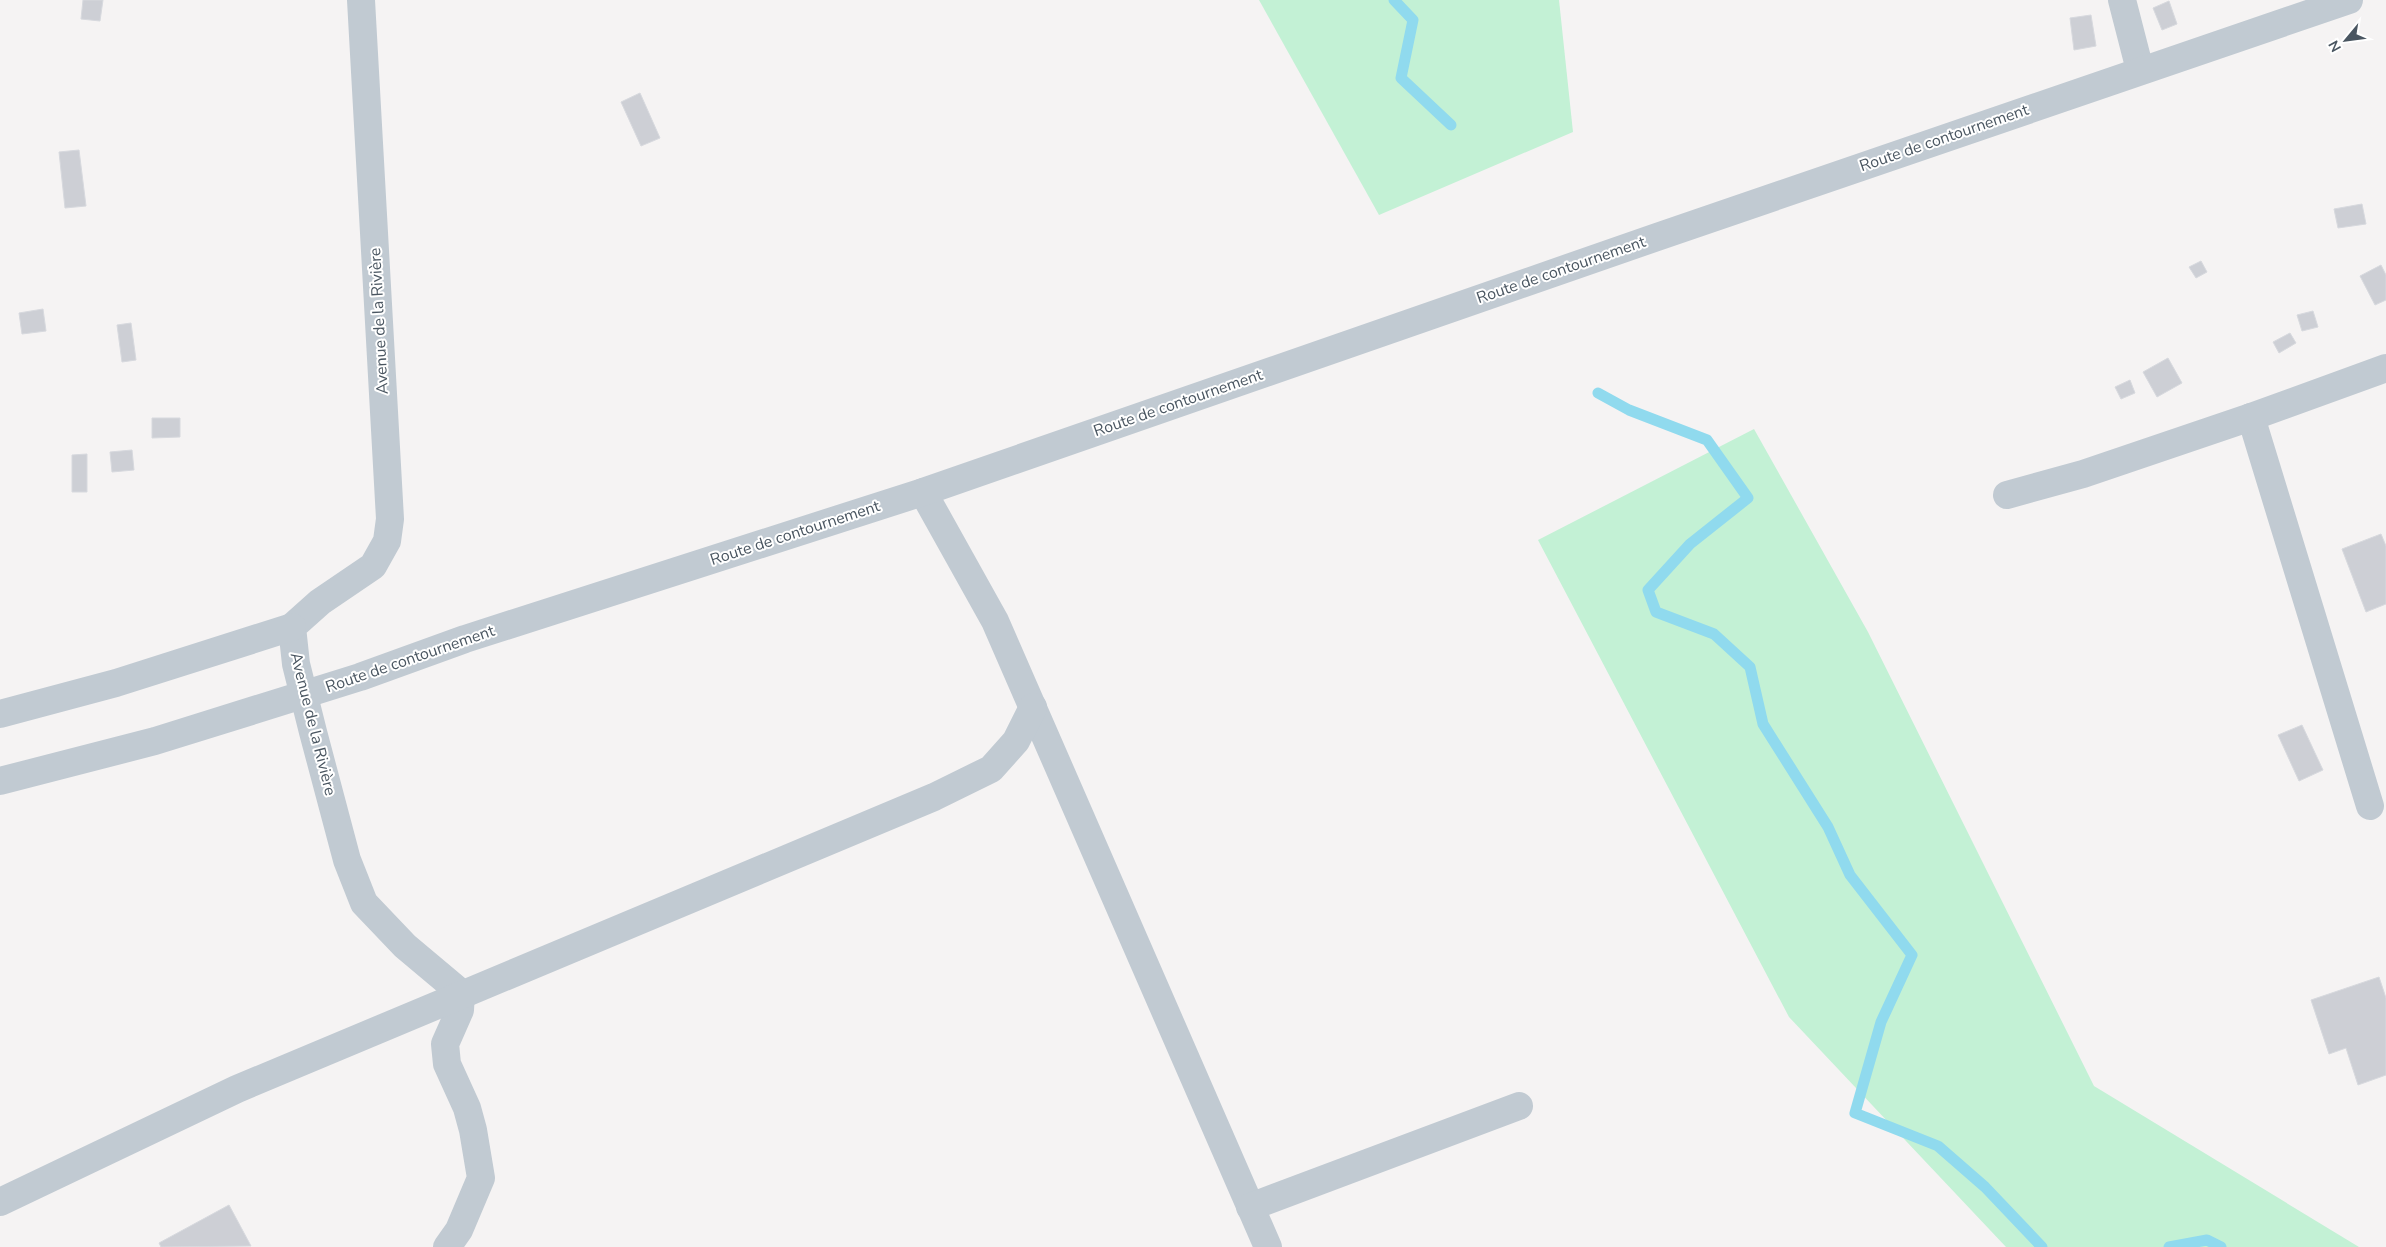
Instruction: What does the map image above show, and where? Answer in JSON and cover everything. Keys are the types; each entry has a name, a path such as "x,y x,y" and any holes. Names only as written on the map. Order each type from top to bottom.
{"street":[{"name":"Avenue de la Rivière","path":"361,0 390,519 387,541 373,566 320,602 292,627 296,664 313,732 348,860 364,903 405,946 461,993"},
{"path":"2122,0 2140,70"},
{"name":"Route de contournement","path":"0,782 155,741 360,677 465,639 924,492 2140,70 2349,0"},
{"path":"2007,495 2083,474 2251,417 2386,368"},
{"path":"2251,417 2370,806"},
{"path":"924,492 995,622 1268,1247"},
{"path":"0,714 116,683 292,627"},
{"path":"0,1202 237,1089 461,993 934,797 991,769 1016,741 1033,707"},
{"path":"447,1247 459,1230 481,1178 467,1108 447,1064 444,1044 460,1010 461,993"},
{"path":"1250,1206 1519,1106"}],"green space":[{"path":"1259,0 1559,0 1573,132 1379,215"},
{"path":"1754,429 1868,632 2094,1086 2359,1247 2006,1247 1789,1017 1538,540"}],"building":[{"path":"83,0 103,0 100,21 81,19"},
{"path":"2169,1 2177,24 2162,30 2153,8"},
{"path":"2091,15 2096,46 2074,50 2070,18"},
{"path":"640,93 660,138 641,146 621,102"},
{"path":"79,150 86,206 65,208 59,152"},
{"path":"2362,204 2366,224 2338,228 2334,209"},
{"path":"2201,261 2207,272 2196,278 2189,267"},
{"path":"2381,265 2386,275 2386,300 2375,305 2360,276"},
{"path":"43,309 46,331 22,334 19,313"},
{"path":"2313,311 2318,327 2302,331 2297,315"},
{"path":"131,323 136,360 122,362 117,325"},
{"path":"2290,333 2296,343 2279,353 2273,342"},
{"path":"2168,358 2182,383 2157,397 2143,372"},
{"path":"2130,380 2135,393 2121,399 2115,387"},
{"path":"152,418 180,418 180,437 152,438"},
{"path":"132,450 134,470 112,472 110,452"},
{"path":"87,454 87,492 72,492 72,455"},
{"path":"2381,534 2386,546 2386,604 2366,612 2342,549"},
{"path":"2302,725 2323,770 2299,781 2278,735"},
{"path":"2379,977 2386,998 2386,1075 2358,1085 2346,1048 2329,1054 2311,1000"},
{"path":"229,1205 251,1246 161,1247 159,1243"}],"waterway":[{"path":"1394,0 1413,20 1401,78 1451,125"},
{"path":"1598,393 1629,410 1707,440 1748,498 1690,544 1648,590 1656,612 1714,634 1750,667 1763,724 1828,827 1850,875 1912,955 1881,1022 1855,1113 1938,1146 1985,1187 2042,1247"},
{"path":"2169,1247 2207,1240 2221,1247"}]}
